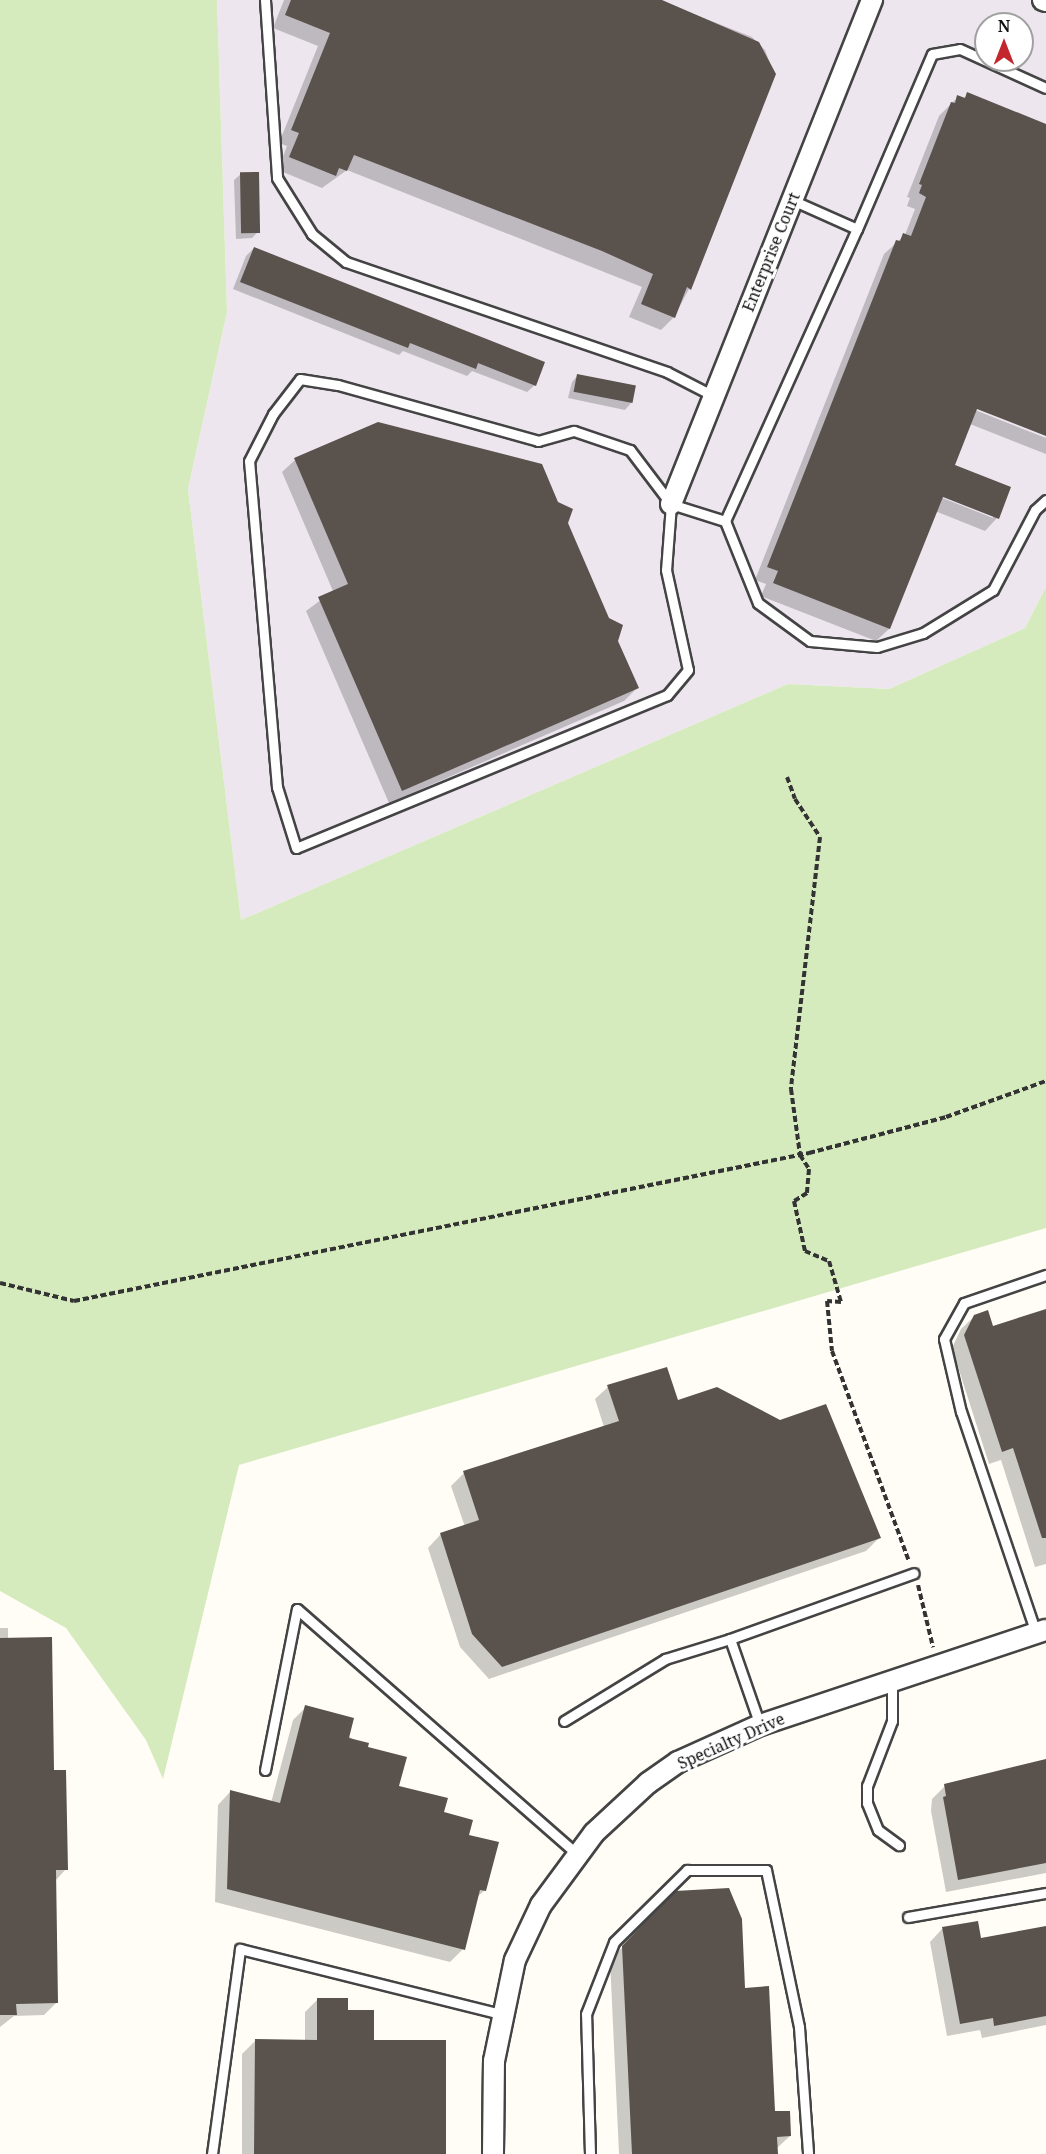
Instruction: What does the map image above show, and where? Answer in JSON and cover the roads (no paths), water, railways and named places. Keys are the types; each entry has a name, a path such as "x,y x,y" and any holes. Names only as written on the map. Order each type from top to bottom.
{"street":[{"name":"Enterprise Court","path":"671,504 872,0"},
{"name":"Specialty Drive","path":"494,2154 494,2061 515,1960 541,1905 594,1833 648,1783 678,1762 759,1725 1041,1631"}],"lane":[{"path":"265,0 277,178 312,234 346,262 667,372 714,396"},
{"path":"1046,88 960,49 932,54 857,230 725,521 758,603 810,641 876,647 922,633 993,590 1035,510 1046,500"},
{"path":"792,200 857,230"},
{"path":"671,504 666,570 688,670 667,695 296,848 277,787 249,460 273,414 300,380 338,385 538,441 574,431 630,450 671,504 725,521"},
{"path":"1041,1631 961,1412 944,1339 964,1303 1046,1275"},
{"path":"564,1721 665,1659 730,1639 914,1573"},
{"path":"265,1770 297,1609 578,1855"},
{"path":"730,1639 759,1725"},
{"path":"892,1681 892,1721 867,1786 867,1803 878,1830 899,1845"},
{"path":"590,2154 586,2014 615,1942 687,1870 766,1870 798,2027 808,2154"},
{"path":"908,1917 1046,1893"},
{"path":"212,2154 240,1949 504,2015"}]}
